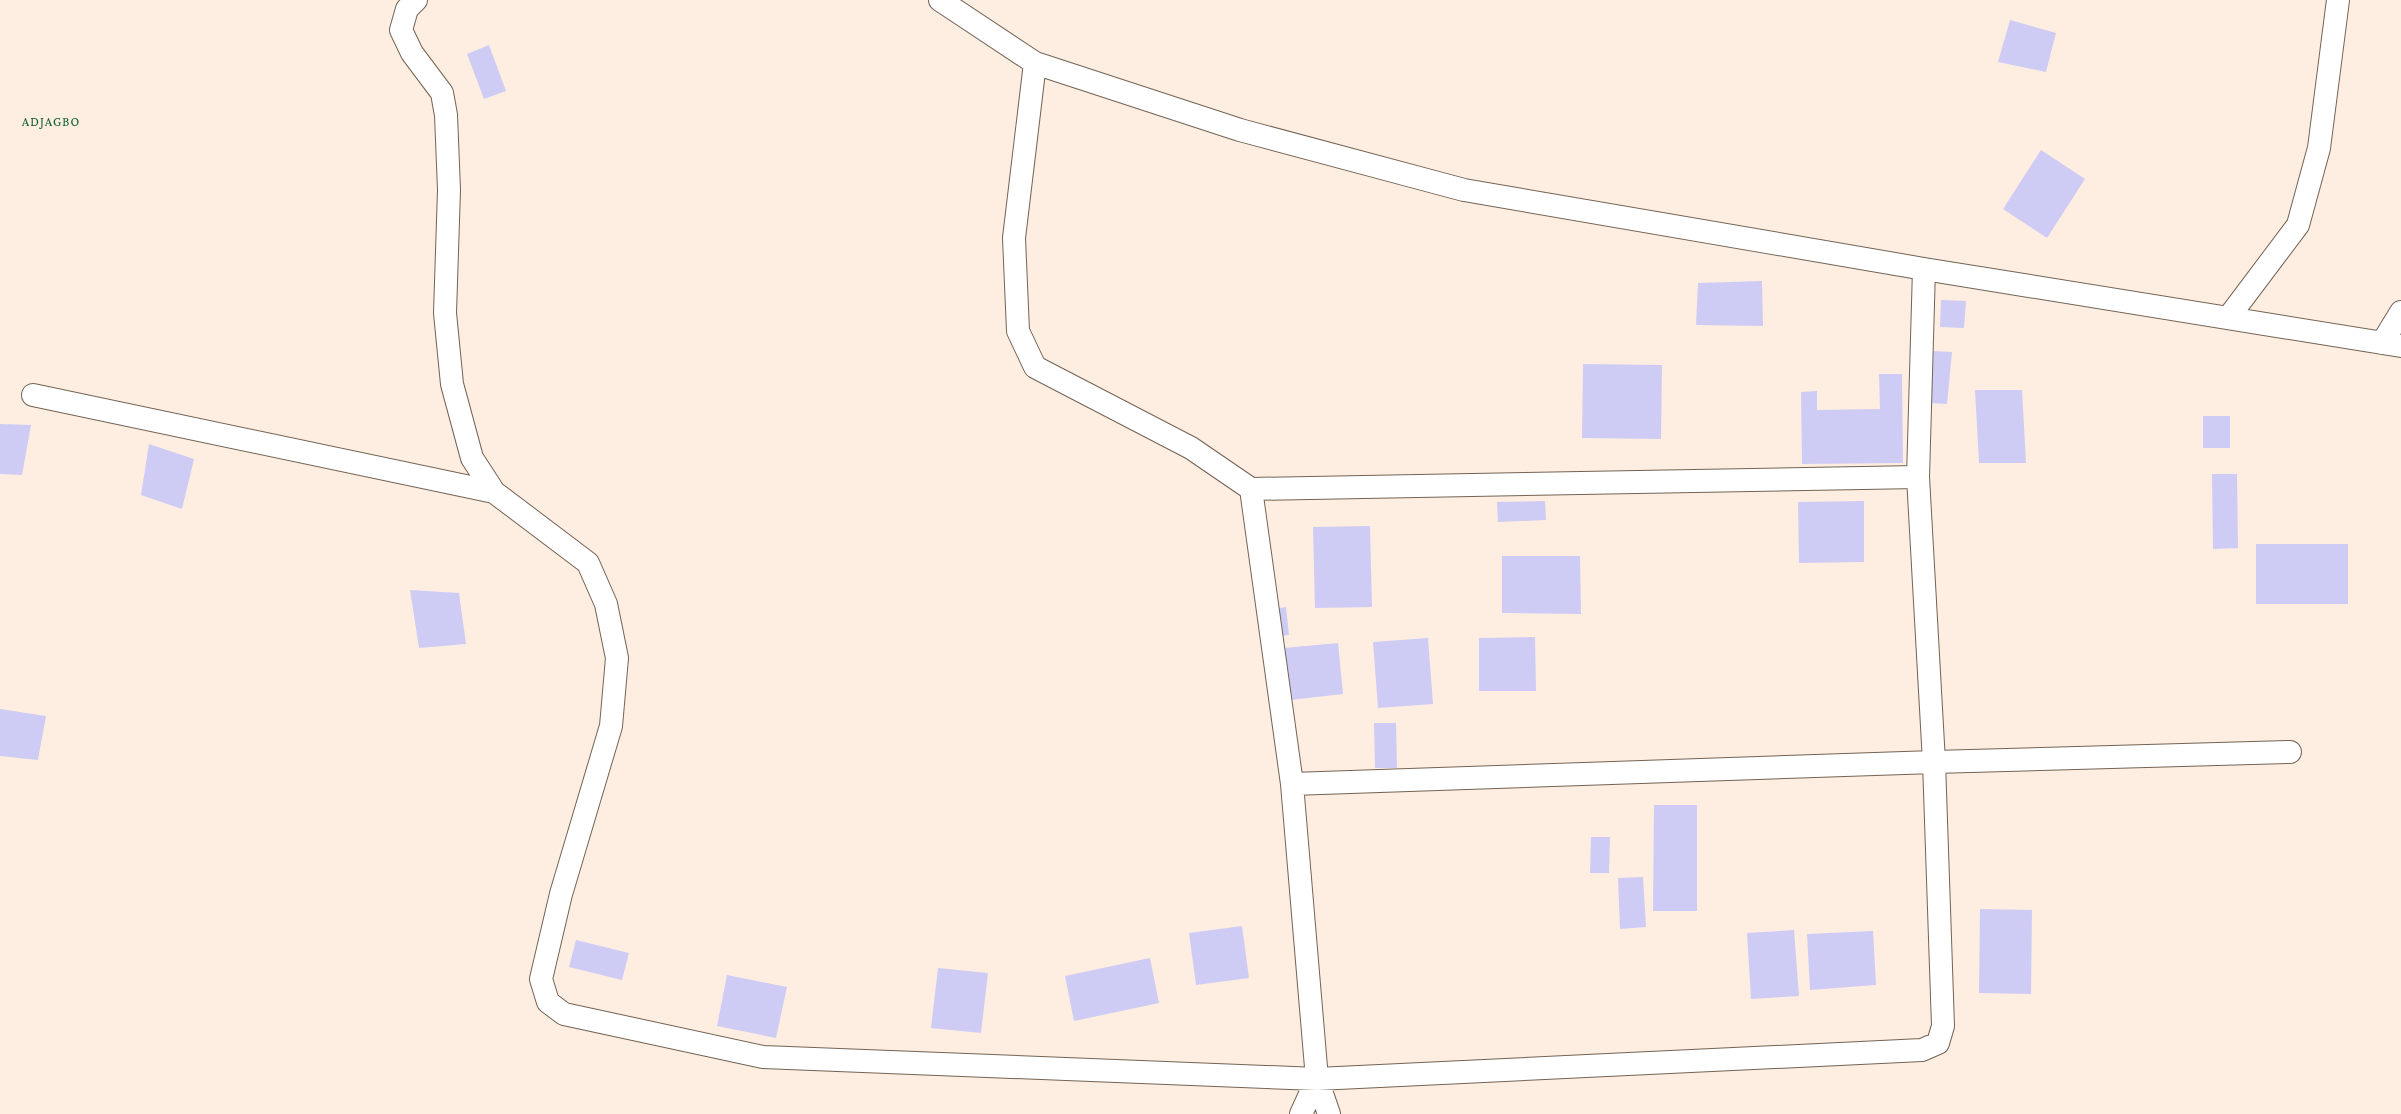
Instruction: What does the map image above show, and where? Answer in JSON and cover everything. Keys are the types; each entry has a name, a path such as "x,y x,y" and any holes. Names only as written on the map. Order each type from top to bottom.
{"street":[{"path":"416,0 407,10 401,30 412,53 442,93 446,115 448,190 445,314 452,384 472,458 494,492 588,563 606,604 617,658 611,726 561,894 541,979 548,1002 564,1014 763,1057 1317,1079 1922,1050 1938,1044 1943,1026 1934,762 1918,477 1924,269"},
{"path":"940,0 1035,63 1240,130 1464,190 1924,269 2392,344 2401,312"},
{"path":"2228,318 2298,225 2319,148 2338,0"},
{"path":"1035,63 1014,238 1018,331 1035,367 1191,448 1252,489 1918,477"},
{"path":"33,395 494,492"},
{"path":"1252,489 1292,784 1317,1079 1329,1114"},
{"path":"1292,784 1934,762 2290,752"},
{"path":"1301,1114 1317,1079"}],"building":[{"path":"2010,20 2056,33 2046,72 1998,62"},
{"path":"489,45 506,91 484,99 467,54"},
{"path":"2041,150 2085,179 2047,238 2003,209"},
{"path":"1762,281 1763,326 1696,325 1698,283"},
{"path":"1941,300 1966,301 1964,328 1940,327"},
{"path":"1933,351 1952,352 1947,404 1928,403"},
{"path":"1583,364 1662,365 1661,439 1582,438"},
{"path":"1879,374 1902,374 1903,463 1802,464 1801,392 1817,391 1817,410 1880,409"},
{"path":"1975,390 2022,390 2026,463 1979,463"},
{"path":"2203,416 2230,416 2230,448 2203,448"},
{"path":"0,424 31,425 22,475 0,474"},
{"path":"149,444 194,459 182,509 141,495"},
{"path":"2212,474 2237,474 2238,548 2213,549"},
{"path":"1545,501 1546,520 1498,522 1497,502"},
{"path":"1864,501 1864,562 1799,563 1798,502"},
{"path":"1370,526 1372,607 1315,608 1313,527"},
{"path":"2256,544 2348,544 2348,604 2256,604"},
{"path":"1502,556 1580,556 1581,614 1502,613"},
{"path":"410,590 459,593 466,644 419,648"},
{"path":"1286,607 1289,635 1278,636 1275,609"},
{"path":"1535,637 1536,691 1479,691 1479,638"},
{"path":"1428,638 1433,704 1378,708 1373,642"},
{"path":"1338,643 1343,694 1290,700 1284,648"},
{"path":"0,709 46,716 38,760 0,756"},
{"path":"1374,723 1396,723 1397,768 1375,768"},
{"path":"1654,805 1697,805 1697,911 1653,911"},
{"path":"1591,837 1610,837 1609,873 1590,873"},
{"path":"1643,877 1646,927 1620,929 1618,878"},
{"path":"1980,909 2032,910 2031,994 1979,993"},
{"path":"1242,926 1249,978 1196,985 1189,933"},
{"path":"1794,930 1799,996 1751,999 1747,933"},
{"path":"1873,931 1876,985 1810,990 1807,934"},
{"path":"576,940 629,953 622,980 569,967"},
{"path":"1150,958 1159,1003 1074,1021 1065,976"},
{"path":"938,968 988,973 981,1033 931,1028"},
{"path":"727,975 787,987 776,1038 717,1026"}],"district":[{"name":"ADJAGBO","path":"51,121"}]}
